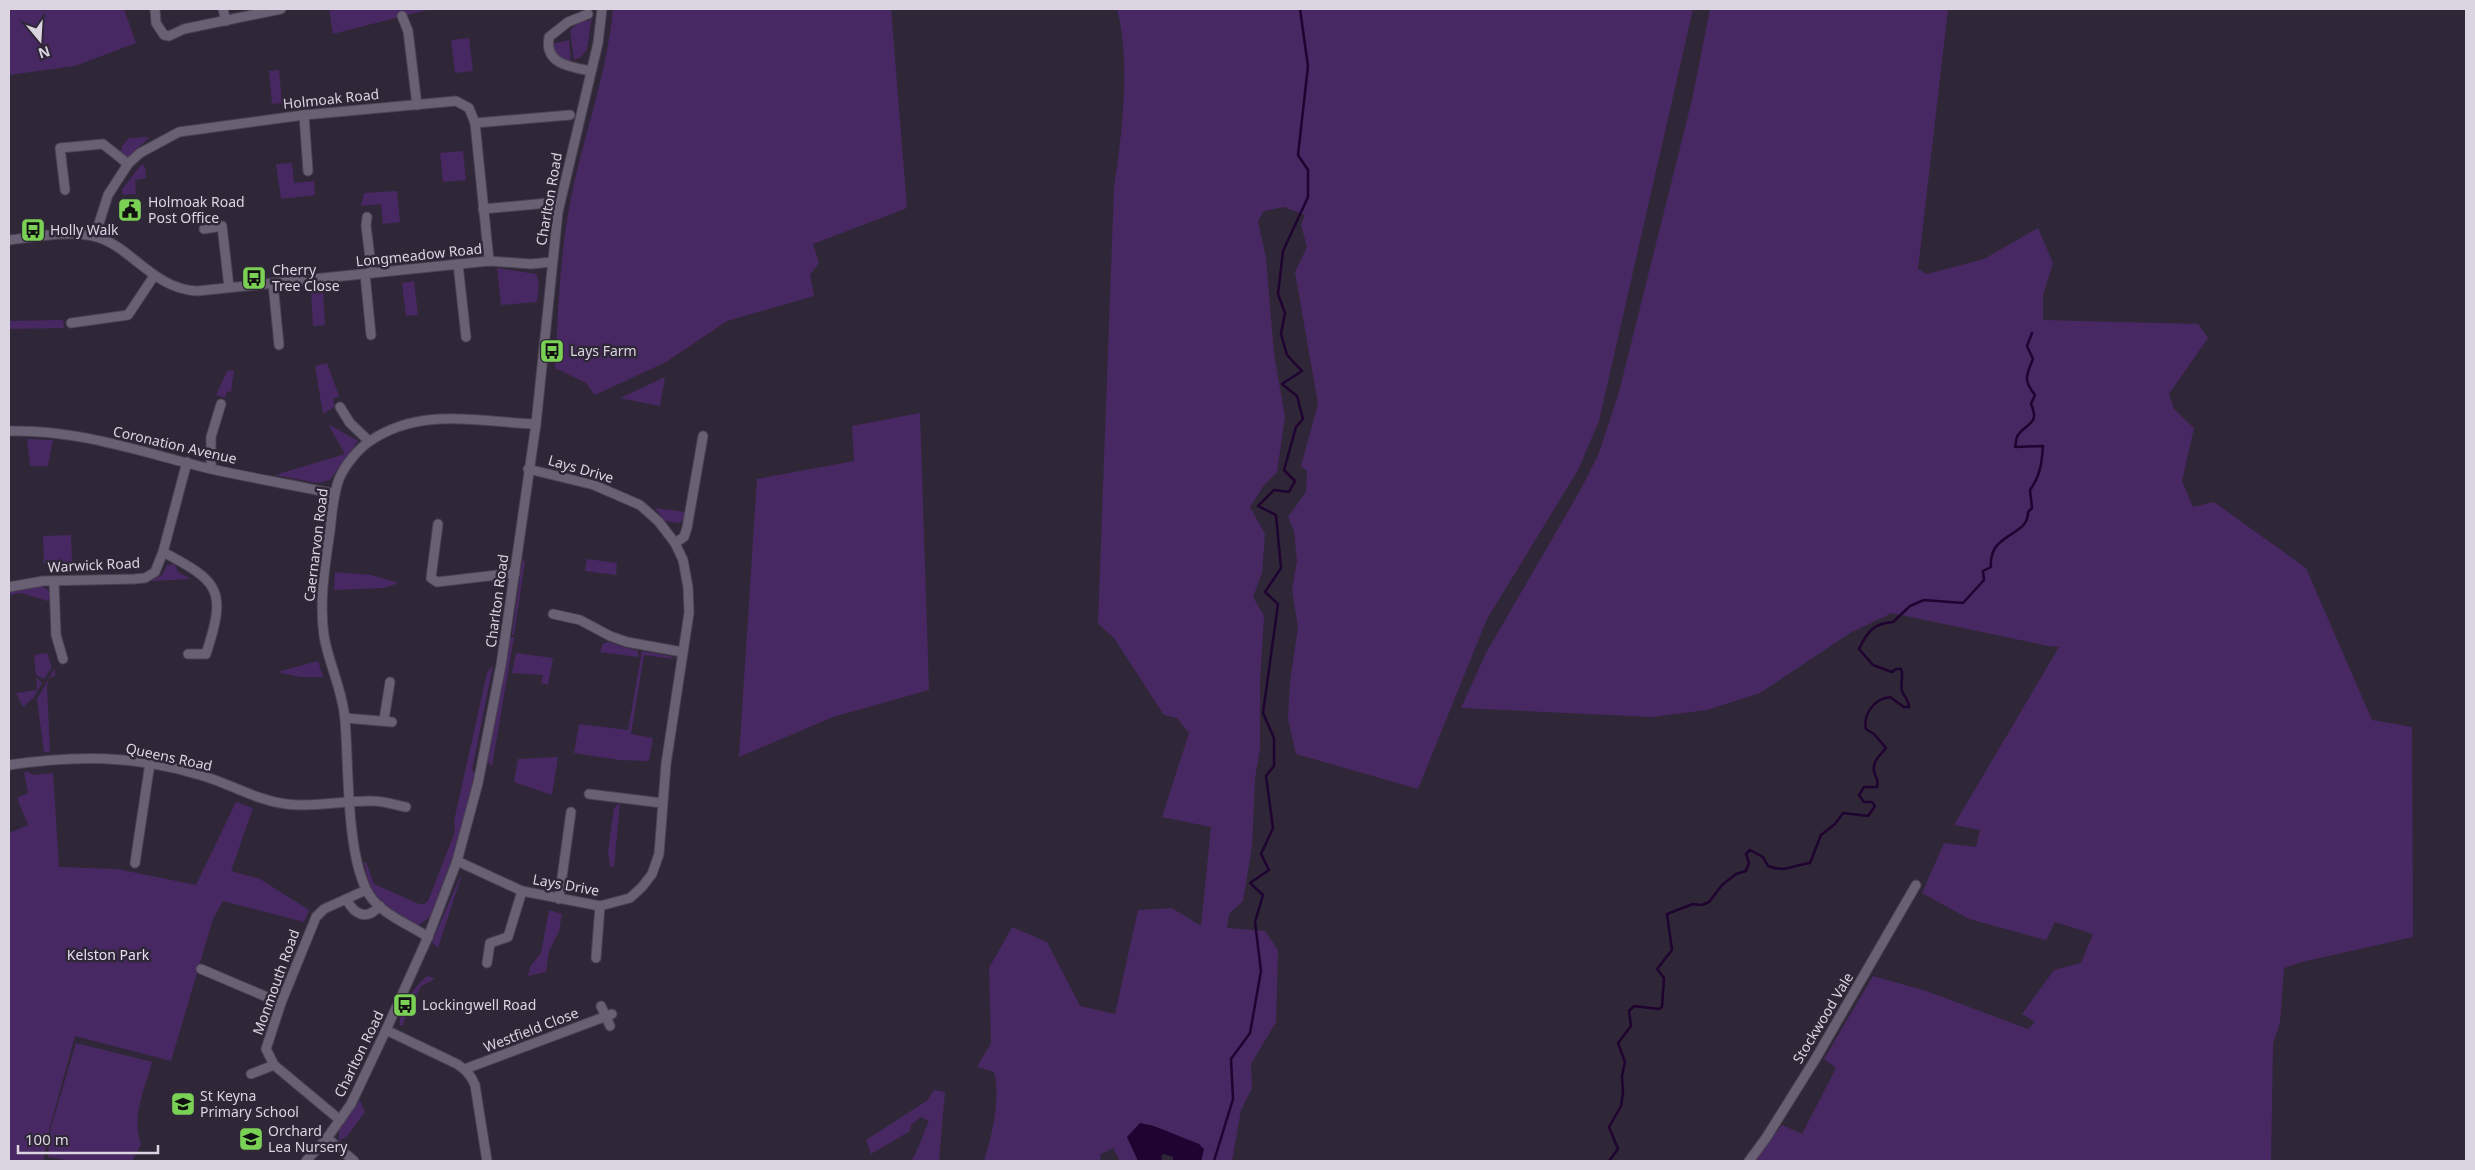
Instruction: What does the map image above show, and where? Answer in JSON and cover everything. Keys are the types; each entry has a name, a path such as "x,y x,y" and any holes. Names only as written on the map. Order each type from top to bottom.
{"street":[{"path":"155,9 156,23 164,35 281,9"},
{"path":"223,9 226,20"},
{"name":"Charlton Road","path":"306,1161 327,1138 359,1091 428,936 456,861 488,739 515,573 528,469 536,424 552,262 565,177 598,42 602,9"},
{"path":"588,14 568,22 549,37 548,44 549,54 553,60 591,71"},
{"path":"402,16 408,31 417,105"},
{"name":"Holmoak Road","path":"94,236 108,195 128,164 140,153 179,132 304,115 456,101 469,108 475,122"},
{"path":"304,115 308,171"},
{"path":"489,261 475,122 570,115"},
{"path":"65,190 60,148 103,144 128,164"},
{"path":"484,209 548,203"},
{"path":"367,217 371,335"},
{"path":"204,229 222,226 229,287"},
{"path":"9,240 64,234 94,236"},
{"name":"Longmeadow Road","path":"94,236 115,247 154,276 186,291 489,261 531,264 552,262"},
{"path":"458,264 466,336"},
{"path":"71,323 128,315 154,276"},
{"path":"272,283 279,345"},
{"path":"210,468 211,436 221,404"},
{"path":"340,407 350,423 369,441"},
{"name":"Caernarvon Road","path":"366,890 357,858 350,801 342,695 326,647 322,614 322,591 335,494 346,467 369,441 411,422 443,418 465,418 536,424"},
{"name":"Coronation Avenue","path":"9,431 56,432 80,436 210,468 335,494"},
{"path":"675,543 684,537 688,528 703,436"},
{"name":"Warwick Road","path":"9,587 54,581 145,578 155,572 163,552 187,462"},
{"name":"Lays Drive","path":"456,861 522,891 600,906 630,898 642,888 652,874 659,854 666,764 689,613 688,587 683,560 675,543 659,522 640,505 594,485 528,469"},
{"path":"438,524 431,570 431,578 437,582 515,573"},
{"path":"163,552 193,568 209,580 215,590 218,604 216,625 206,654 188,654"},
{"path":"54,581 56,635 63,659"},
{"path":"553,614 580,620 626,642 682,652"},
{"path":"345,718 388,721 390,682"},
{"name":"Queens Road","path":"9,765 43,760 100,757 150,763 200,775 276,802 314,805 350,801 375,801 406,807"},
{"path":"135,863 150,763"},
{"path":"589,794 608,801 662,803"},
{"path":"559,899 571,812"},
{"name":"Stockwood Vale","path":"1749,1161 1766,1138 1816,1058 1916,885"},
{"path":"366,890 380,906 402,922 428,936"},
{"name":"Monmouth Road","path":"274,1065 266,1049 281,1004 316,917 324,909 366,890"},
{"path":"487,963 490,943 508,937 522,891"},
{"path":"346,899 356,913 362,916 371,914 380,906"},
{"path":"596,958 600,906"},
{"path":"201,970 281,1004"},
{"path":"601,1006 609,1015 610,1026"},
{"name":"Westfield Close","path":"465,1069 609,1015"},
{"path":"386,1030 465,1069 475,1085 487,1161"},
{"path":"251,1074 274,1065 340,1120"},
{"path":"327,1138 354,1161"}],"green space":[{"path":"9,9 124,9 136,43 75,66 9,75"},
{"path":"329,9 430,9 333,34"},
{"path":"613,9 891,9 907,208 813,244 819,263 810,275 814,296 727,321 666,362 595,395 586,383 555,368 560,282 567,219 576,174 601,80"},
{"path":"1117,9 1693,9 1599,421 1578,470 1487,619 1418,789 1296,754 1288,719 1290,682 1298,627 1292,590 1297,561 1294,531 1288,517 1306,492 1307,471 1301,466 1318,404 1295,272 1307,247 1301,225 1305,215 1284,207 1264,211 1258,221 1266,258 1274,354 1285,417 1277,472 1264,485 1250,507 1265,534 1262,573 1253,597 1264,616 1260,681 1260,749 1255,778 1252,846 1243,901 1229,914 1227,928 1265,931 1278,950 1276,1022 1251,1064 1252,1088 1241,1110 1232,1161 1201,1161 1204,1149 1127,1137 1138,1161 1120,1161 1113,1148 1101,1154 1100,1161 984,1161 995,1117 997,1094 994,1072 977,1067 991,1043 989,968 1012,927 1047,942 1080,1006 1115,1014 1138,910 1172,908 1201,926 1211,827 1162,817 1189,733 1177,718 1164,715 1114,638 1098,624 1114,188 1124,98 1124,52"},
{"path":"1710,9 1948,9 1918,269 1927,274 1984,259 2038,228 2053,263 2043,295 2043,320 2198,324 2208,338 2169,394 2174,409 2194,428 2182,481 2193,507 2214,502 2306,568 2372,720 2412,727 2413,937 2302,962 2284,968 2280,1023 2273,1043 2271,1161 1754,1161 1782,1125 1802,1134 1836,1068 1824,1059 1873,976 1926,991 2028,1029 2035,1022 2022,1014 2054,970 2081,963 2093,934 2055,922 2046,940 1969,919 1922,893 1944,843 1976,847 1980,830 1954,825 2059,647 1892,613 1850,633 1760,693 1707,710 1652,717 1461,708 1486,653 1581,489 1599,453 1619,392 1692,100"},
{"path":"592,16 587,49 581,57 574,60 570,30 581,21 589,21"},
{"path":"469,38 473,71 455,73 451,40"},
{"path":"569,40 571,62 556,57 552,44"},
{"path":"279,70 282,103 272,104 269,71"},
{"path":"150,137 128,157 124,156 121,152 122,146 129,138"},
{"path":"463,151 466,180 443,182 440,153"},
{"path":"292,163 294,183 314,181 315,195 281,199 276,164"},
{"path":"142,164 145,168 146,178 135,180 136,194 123,195 122,189"},
{"path":"397,191 400,222 383,224 381,204 361,206 364,193"},
{"path":"497,268 536,274 539,283 537,302 501,305"},
{"path":"414,281 418,315 406,316 402,283"},
{"path":"311,292 323,292 325,325 313,326"},
{"path":"63,320 64,328 9,329 9,321"},
{"path":"327,363 339,396 333,399 335,406 323,414 315,366"},
{"path":"234,370 231,392 227,391 225,398 216,395 227,371"},
{"path":"665,377 660,406 620,398"},
{"path":"920,413 929,690 833,717 739,757 757,479 854,461 852,426"},
{"path":"328,424 358,441 330,480 318,483 275,475 345,454"},
{"path":"27,439 53,440 48,466 30,466"},
{"path":"655,508 685,512 684,518 680,523 665,521"},
{"path":"71,535 72,564 44,564 43,536"},
{"path":"587,559 617,563 616,575 585,571"},
{"path":"522,561 525,561 514,635 512,635"},
{"path":"175,564 178,572 191,579 151,581 162,575 167,565"},
{"path":"335,572 371,575 399,583 384,588 334,590"},
{"path":"41,586 49,592 51,602 21,593 9,595 10,590"},
{"path":"510,637 514,637 492,766 488,762"},
{"path":"608,642 638,651 638,657 600,652 603,644"},
{"path":"642,651 670,656 674,659 644,655 631,734 653,738 649,761 619,760 574,753 579,724 628,730"},
{"path":"47,653 52,667 44,679 36,675 34,655"},
{"path":"516,653 553,658 548,685 541,683 543,675 512,673"},
{"path":"318,661 323,677 300,677 277,672"},
{"path":"493,665 472,770 475,773 460,836 431,916 419,925 392,910 376,895 369,883 364,862 366,862 374,884 419,904 424,904 428,901 455,832 454,821 487,673"},
{"path":"55,668 55,676 49,678"},
{"path":"36,677 42,683 34,697 23,707 16,693 37,690"},
{"path":"49,679 47,686 50,752 44,752 37,699"},
{"path":"558,757 552,795 514,782 518,759"},
{"name":"Kelston Park","path":"24,772 29,772 33,775 53,773 59,867 117,869 196,885 236,802 253,808 231,871 260,879 309,910 304,922 223,901 213,919 171,1061 75,1036 50,1127 43,1161 9,1161 9,833 28,825 17,798 28,793"},
{"path":"620,803 614,867 610,866 608,852 614,808"},
{"path":"461,877 438,948 432,942"},
{"path":"549,910 562,914 559,931 549,951 546,972 528,976 530,967 541,953"},
{"path":"427,976 434,978 421,986 403,1025 400,1026 401,1012 404,1005 412,992"},
{"path":"76,1043 152,1062 138,1113 138,1134 141,1144 132,1161 72,1161 48,1157 51,1127"},
{"path":"934,1090 945,1092 939,1161 911,1161 929,1121 921,1117 911,1125 910,1131 871,1154 866,1140 928,1100"},
{"path":"360,1100 365,1112 347,1136 339,1141 339,1130"}],"shaded area":[{"path":"1140,1123 1154,1126 1199,1144 1204,1149 1201,1161 1173,1161 1173,1157 1164,1154 1161,1156 1162,1161 1138,1161 1127,1137"}],"waterway":[{"path":"1214,1161 1233,1099 1231,1059 1250,1033 1261,971 1255,922 1263,895 1250,883 1269,870 1261,854 1273,828 1266,776 1274,766 1274,738 1263,713 1278,604 1265,592 1281,568 1276,515 1258,506 1274,490 1289,492 1295,481 1284,470 1296,427 1303,419 1297,396 1282,384 1302,371 1287,355 1281,334 1285,313 1278,294 1283,251 1308,197 1308,170 1298,155 1308,66 1300,9"},
{"path":"1609,1161 1618,1149 1609,1127 1621,1106 1623,1093 1622,1076 1625,1062 1618,1043 1631,1026 1629,1011 1634,1006 1659,1009 1662,1007 1664,978 1657,969 1672,950 1667,914 1693,904 1702,905 1709,902 1722,885 1736,874 1746,871 1749,863 1746,854 1750,850 1763,857 1768,866 1774,868 1785,869 1810,863 1821,835 1835,824 1843,813 1868,816 1875,806 1872,802 1864,802 1859,795 1864,787 1877,787 1878,782 1874,771 1874,764 1886,748 1874,734 1866,729 1866,718 1871,708 1884,698 1890,697 1904,707 1909,707 1902,691 1901,669 1896,669 1892,672 1873,665 1859,649 1862,643 1868,633 1876,626 1893,622 1910,606 1924,600 1963,603 1984,580 1983,571 1991,567 1992,556 1996,547 2027,520 2028,512 2032,508 2030,490 2040,469 2043,446 2015,447 2017,436 2033,420 2034,416 2031,404 2035,395 2027,382 2033,359 2027,346 2032,333"}],"place":[{"name":"Holmoak Road Post Office","path":"130,210"},
{"name":"Holly Walk","path":"33,230"},
{"name":"Cherry Tree Close","path":"254,278"},
{"name":"Lays Farm","path":"552,351"},
{"name":"Lockingwell Road","path":"405,1005"},
{"name":"St Keyna Primary School","path":"183,1104"},
{"name":"Orchard Lea Nursery","path":"251,1139"}]}
